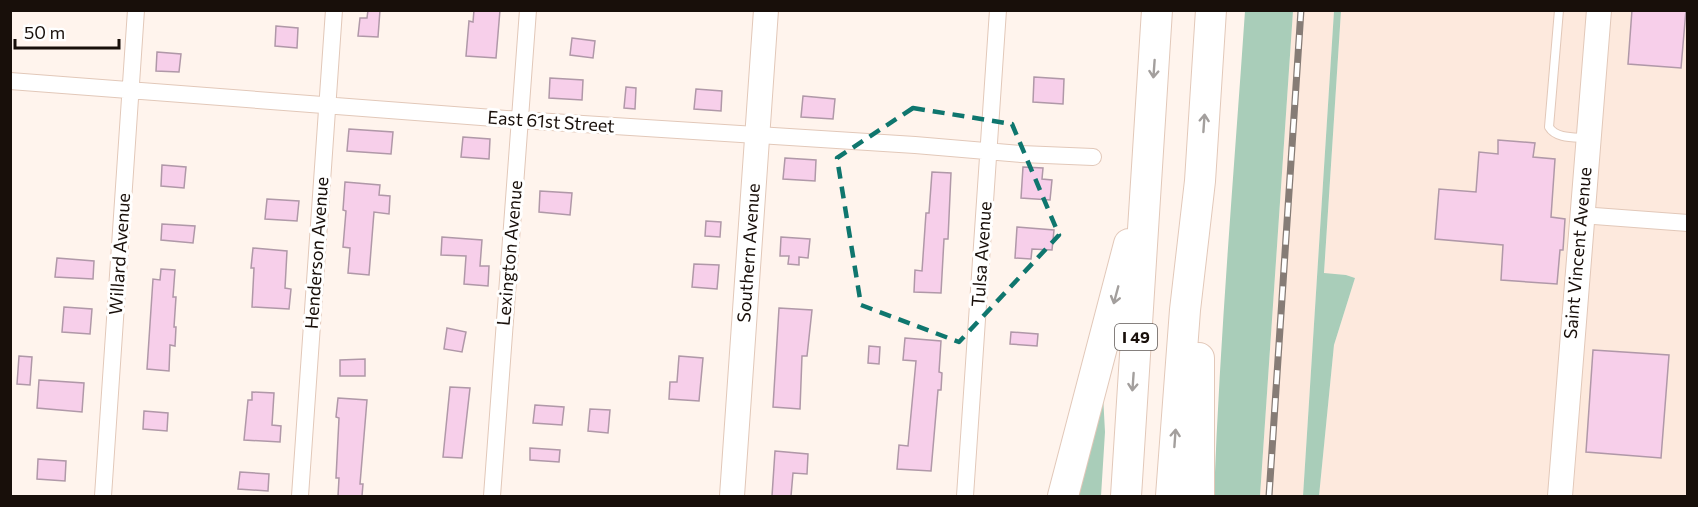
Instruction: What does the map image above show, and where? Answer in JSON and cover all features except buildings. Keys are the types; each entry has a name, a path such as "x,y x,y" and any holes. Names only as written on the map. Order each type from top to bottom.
{"highway":[{"name":"I 49","path":"1126,496 1157,10"},
{"name":"I 49","path":"1171,496 1185,310 1200,181 1211,10"},
{"path":"1063,496 1147,177"},
{"path":"1199,496 1200,181"}],"street":[{"name":"Willard Avenue","path":"103,496 136,10"},
{"name":"Henderson Avenue","path":"300,496 334,10"},
{"name":"Lexington Avenue","path":"492,496 528,10"},
{"name":"Southern Avenue","path":"732,496 766,10"},
{"name":"Tulsa Avenue","path":"965,496 998,10"},
{"name":"Saint Vincent Avenue","path":"1560,496 1599,10"},
{"name":"East 61st Street","path":"10,81 520,120 1093,157"},
{"path":"1581,215 1688,223"}],"lane":[{"path":"1559,10 1549,127 1557,135 1588,138"}],"highlighted area":[{"path":"913,108 1012,124 1059,235 959,342 861,305 837,158"}],"shaded area":[{"path":"1293,11 1334,11 1303,496 1260,496"},
{"path":"1341,11 1587,11 1551,496 1319,496 1334,345 1355,278 1346,275 1324,274"},
{"path":"1609,11 1687,11 1687,496 1573,496"}],"green space":[{"path":"1245,11 1293,11 1260,496 1214,496 1224,314"},
{"path":"1334,11 1341,11 1324,273 1355,278 1334,345 1319,496 1303,496"},
{"path":"1103,395 1105,432 1101,496 1070,496"}],"railway":[{"path":"1269,496 1301,10"}]}
